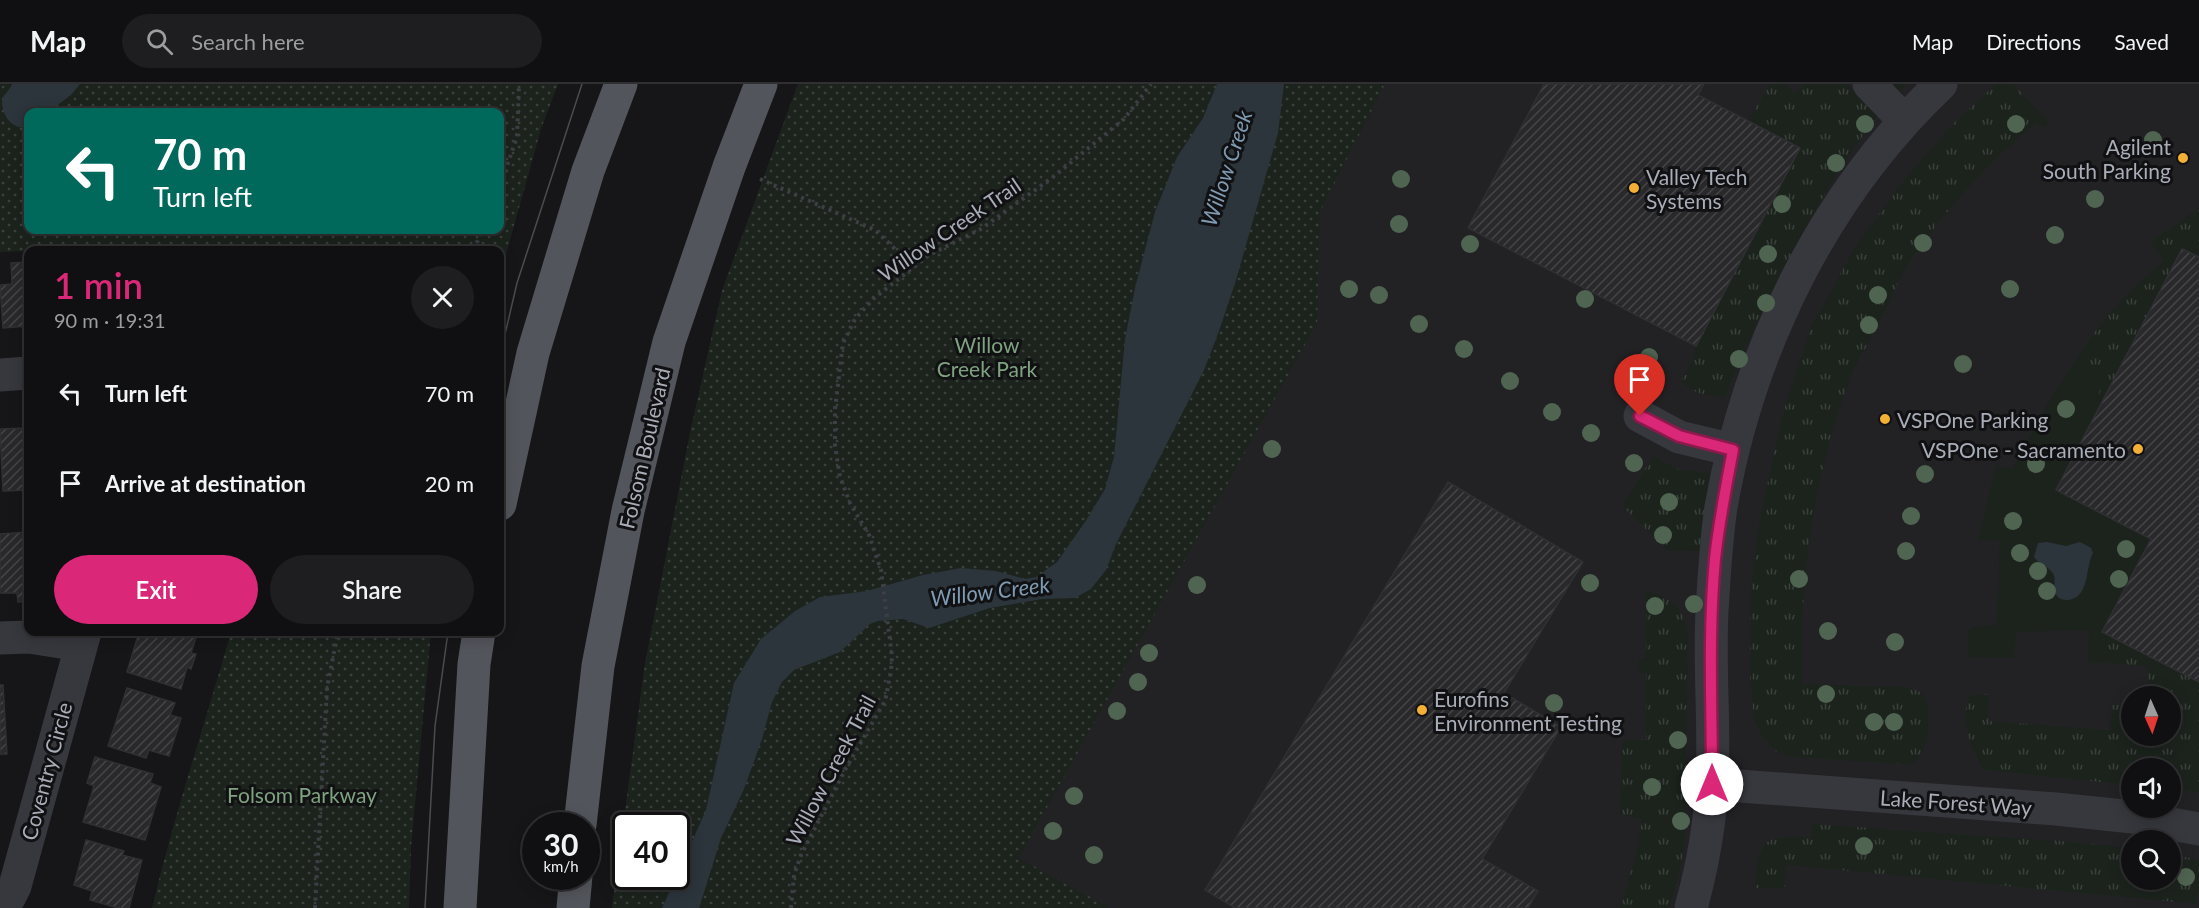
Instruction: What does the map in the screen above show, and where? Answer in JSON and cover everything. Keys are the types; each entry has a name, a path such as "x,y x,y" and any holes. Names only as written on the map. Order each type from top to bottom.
{"main road":[{"path":"504,486 533,353 588,171 621,84"},
{"name":"Folsom Boulevard","path":"581,812 598,666 628,512 669,342 729,167 761,84"},
{"path":"460,908 474,664 478,636"},
{"path":"573,908 575,890"}],"street":[{"path":"1869,84 1905,121"},
{"path":"1691,908 1704,848 1712,784 1712,613 1715,560 1721,508 1747,399 1775,325 1809,253 1852,187 1905,121 1941,84"},
{"path":"0,375 24,373"},
{"path":"1640,416 1679,436 1733,450"},
{"path":"0,638 83,638"},
{"name":"Coventry Circle","path":"0,907 9,898 15,886 83,638"},
{"name":"Lake Forest Way","path":"1712,784 2056,809 2133,817 2199,829"}],"path":[{"path":"504,174 517,137 519,84"},
{"name":"Willow Creek Trail","path":"791,908 794,875 801,855 846,768 885,701 890,685 892,656 881,570 869,535 850,503 840,477 835,446 835,409 843,343 855,319 873,299 929,255 981,229 1053,177 1124,118 1151,84"},
{"path":"729,167 787,190 875,230 914,267"},
{"path":"315,908 327,688 337,636"}],"shaded area":[{"path":"798,84 2199,84 2199,908 612,908 614,890 690,890 690,812 625,812 645,664 690,433 722,291"}],"green space":[{"path":"0,84 558,84 541,129 504,262 504,246 24,246 24,251 0,252"},
{"name":"Willow Creek Park","path":"798,84 1385,84 1320,212 1317,323 1019,858 1110,908 612,908 614,890 690,890 690,812 625,812 645,664 690,433 722,291"},
{"path":"1770,84 1787,84 1793,93 1806,84 1846,84 1856,92 1864,84 1907,84 1873,123 1843,164 1765,307 1725,398 1698,393 1680,382 1693,359 1696,346 1800,148 1748,121"},
{"path":"1996,84 2013,84 2050,123 2043,128 2036,123 1985,170 1939,222 1903,273 1855,368 1836,421 1817,495 1806,570 1802,684 1909,687 1922,693 1928,705 1929,730 1923,751 1913,765 1793,757 1777,752 1763,738 1754,720 1750,676 1751,584 1760,518 1782,416 1810,329 1855,247 1911,171 1953,124"},
{"path":"2199,208 2199,257 2182,249 2098,409 2100,383 2083,349 2110,313 2164,260 2150,242"},
{"path":"2083,349 2100,383 2098,409 2151,539 2102,632 2104,663 2091,663 2088,660 2089,630 2016,632 2014,658 1971,657 1968,653 1968,631 1973,627 1997,625 2000,541 1978,540 1996,466 2013,468 2045,408"},
{"path":"1653,456 1678,469 1713,474 1704,551 1673,551 1665,548 1622,506"},
{"path":"1646,591 1674,603 1682,614 1688,630 1685,841 1677,884 1669,908 1620,908 1636,855 1642,819 1620,814 1622,741 1646,739 1646,673 1639,673 1639,659 1646,658"},
{"path":"2102,632 2199,682 2199,792 2181,790 2181,758 2121,758 2121,784 1984,770 1971,744 1966,726 1969,697 1976,694 1989,694 1988,721 2110,730 2112,705 2121,705 2121,746 2181,746 2181,686 2147,686 2148,667 2104,663"},
{"name":"Folsom Parkway","path":"230,636 431,636 411,847 409,908 152,908"},
{"path":"1812,824 2121,847 2121,890 2181,890 2181,856 2199,860 2199,890 2196,904 1786,865 1785,888 1755,888 1758,860 1766,844 1772,839 1782,837 1811,837"}],"water":[{"path":"12,84 80,84 71,95 53,108 24,108 23,127 18,127 9,121 2,106 2,100"},
{"name":"Willow Creek","path":"1217,84 1284,84 1278,133 1219,331 1204,370 1116,544 1106,570 1091,589 1075,598 1042,599 990,608 929,628 903,619 878,621 870,624 840,652 794,670 782,682 772,702 762,739 744,789 721,838 699,908 662,908 670,890 690,890 690,846 706,810 734,683 761,639 795,611 820,597 867,591 923,575 961,568 996,571 1025,579 1036,577 1057,562 1087,519 1105,489 1114,457 1125,339 1135,288 1155,212 1177,157 1203,118"},
{"path":"2047,542 2066,546 2080,542 2091,548 2093,553 2086,581 2080,594 2075,598 2066,600 2058,597 2054,589 2054,575 2034,557 2038,543"}],"building":[{"name":"Valley Tech Systems","path":"1544,84 1704,84 1698,95 1800,148 1696,346 1468,228"},
{"name":"VSPOne - Sacramento","path":"2182,249 2199,257 2199,682 2102,632 2151,539 2056,490"},
{"path":"24,262 24,326 3,328 0,285 12,284 11,263"},
{"path":"24,428 24,490 3,491 0,429"},
{"name":"Eurofins Environment Testing","path":"1448,482 1583,562 1504,693 1561,727 1482,859 1538,891 1528,908 1235,908 1205,890"},
{"path":"24,532 24,601 18,602 17,593 0,593 0,534"},
{"path":"138,636 196,636 191,653 196,654 191,669 187,667 181,689 127,672"},
{"path":"0,685 3,685 7,754 0,754"},
{"path":"127,688 175,703 170,715 181,718 169,756 149,750 146,758 108,746"},
{"path":"95,757 153,774 150,783 161,787 145,840 83,822 94,786 87,783"},
{"path":"86,840 124,851 122,855 142,860 129,908 118,908 90,900 92,891 74,885"}],"tram line":[{"path":"504,339 517,283 582,84"},
{"path":"425,908 435,726 447,636"}],"place":[{"name":"Agilent South Parking","path":"2183,158"},
{"name":"Valley Tech Systems","path":"1634,188"},
{"name":"VSPOne Parking","path":"1885,419"},
{"name":"VSPOne - Sacramento","path":"2138,449"},
{"name":"Eurofins Environment Testing","path":"1422,710"}],"route":[{"path":"1640,416 1679,436 1733,450 1721,508 1715,560 1712,613 1712,784"}]}
